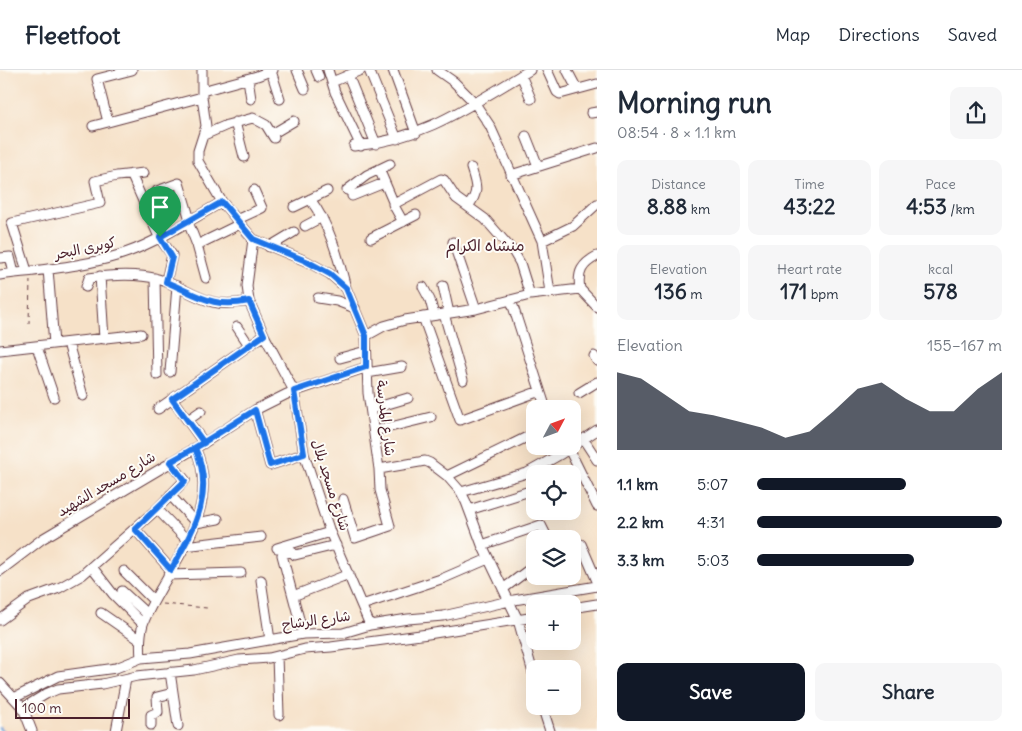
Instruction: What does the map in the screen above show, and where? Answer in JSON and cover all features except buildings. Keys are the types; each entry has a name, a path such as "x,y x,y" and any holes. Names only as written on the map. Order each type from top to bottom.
{"street":[{"path":"108,122 97,79 132,70"},
{"name":"شارع المدرسة","path":"202,70 202,94 206,121 204,135 198,151 198,161 222,202 253,239 306,261 330,274 346,288 366,336 367,370 380,490 390,524 389,527 355,538 343,499"},
{"path":"93,126 202,94 272,70 280,99"},
{"path":"297,70 305,88"},
{"path":"328,70 357,146 397,139 446,120 530,70"},
{"path":"332,82 361,70"},
{"path":"369,70 397,139"},
{"path":"394,70 416,133"},
{"path":"437,70 454,82 474,102 490,126 542,241 550,292"},
{"path":"547,70 557,92 561,94 597,84"},
{"path":"567,70 577,89"},
{"path":"348,75 376,144"},
{"path":"521,75 531,99"},
{"path":"248,79 252,99"},
{"path":"204,135 219,127 253,118 266,125 273,136 294,122"},
{"path":"235,122 244,157"},
{"path":"526,136 538,166"},
{"path":"511,175 597,148"},
{"path":"384,183 350,193 378,169 390,164"},
{"path":"468,206 474,200 476,190 471,168"},
{"path":"378,169 402,222"},
{"path":"28,271 12,224 100,203 95,181 144,173"},
{"path":"131,174 160,237 172,257 166,282"},
{"path":"393,204 441,179 445,181 456,198 485,219 513,251 520,263 530,295"},
{"path":"157,191 179,183 206,278"},
{"path":"197,245 262,208 254,190"},
{"path":"294,207 327,190"},
{"path":"310,200 322,217 335,247 346,288"},
{"name":"كوبرى البحر","path":"0,275 48,269 127,253 160,237 222,202"},
{"path":"542,241 573,226 597,204"},
{"path":"372,238 416,215"},
{"path":"305,226 322,217"},
{"path":"269,247 294,232"},
{"name":"شارع مسجد بلال","path":"253,239 247,286 249,301 264,335 294,391 304,454 330,532 370,625"},
{"path":"453,242 476,309"},
{"path":"597,256 589,260 582,268 578,278 580,289 597,307"},
{"path":"0,258 10,257 14,273"},
{"path":"48,269 54,344"},
{"path":"86,286 88,278 134,275 155,278 177,286 197,297 218,303 228,304 249,301"},
{"path":"100,276 104,338"},
{"path":"155,278 156,375"},
{"path":"170,372 177,286"},
{"path":"443,286 442,314 463,380"},
{"path":"423,287 430,300 442,314"},
{"path":"366,336 384,326 423,317 476,309 530,295 580,289"},
{"path":"318,298 337,301 355,308"},
{"path":"511,300 543,400"},
{"path":"423,317 459,419 462,420 540,391"},
{"path":"237,327 249,345"},
{"path":"0,350 141,334"},
{"path":"158,409 264,335"},
{"path":"68,343 83,396"},
{"path":"37,347 54,397"},
{"path":"340,358 366,351"},
{"name":"شارع مسجد الشهيد","path":"0,571 42,539 204,443 255,410 294,391 367,370 402,367"},
{"path":"579,393 597,382"},
{"path":"371,408 408,398"},
{"path":"172,399 204,443"},
{"path":"255,410 270,465 304,454"},
{"path":"188,420 201,411"},
{"path":"374,431 431,417"},
{"path":"581,441 597,430"},
{"path":"447,476 526,437"},
{"path":"584,440 597,460"},
{"path":"137,666 143,624 147,614 196,523 202,504 204,481 200,459 195,448"},
{"path":"461,492 522,475 555,455"},
{"path":"566,455 597,506"},
{"path":"379,469 425,461 447,476 461,492 470,510 488,559 517,618 529,660"},
{"path":"0,620 29,599 71,582 92,567 157,509 185,480 170,462"},
{"path":"470,510 526,492"},
{"path":"170,495 196,523"},
{"path":"157,509 185,543"},
{"path":"196,523 218,519"},
{"path":"526,530 541,525 544,530"},
{"path":"135,529 169,572"},
{"path":"482,545 526,530"},
{"path":"277,548 330,532"},
{"path":"185,543 261,537"},
{"path":"581,544 597,581"},
{"path":"303,634 282,557 285,553 292,552 295,555 336,545"},
{"path":"362,604 444,578 488,559"},
{"path":"92,567 113,594 143,624"},
{"path":"124,571 153,602"},
{"path":"169,572 241,573"},
{"path":"503,589 526,572"},
{"path":"293,596 349,574"},
{"path":"261,580 279,715"},
{"name":"شارع الرشاح","path":"571,595 597,586"},
{"path":"122,590 147,614"},
{"name":"شارع الرشاح","path":"137,666 170,672 209,668 239,660 303,634 343,633 370,625 443,616 526,601"},
{"path":"581,607 597,604"},
{"path":"101,613 140,640"},
{"name":"شارع الرشاح","path":"23,708 58,676 137,666 240,644 269,649 331,647 428,634 526,618"},
{"name":"شارع الرشاح","path":"14,698 43,689 58,690 126,679 137,666"},
{"path":"170,672 178,726"},
{"path":"116,731 126,679"},
{"path":"0,683 23,708 32,731"},
{"path":"150,725 150,715 158,712 157,697 173,693"},
{"path":"545,715 550,731"}],"path":[{"path":"28,271 29,324"},
{"path":"153,602 207,608"}],"district":[{"name":"منشاه الكرام","path":"485,245"}],"route":[{"path":"160,237 172,255 166,282 197,297 218,303 228,304 249,301 264,335 172,399 204,443 195,448 200,459 204,481 199,516 171,570 135,529 185,481 170,462 195,448 204,443 255,410 270,465 304,454 294,391 366,367 366,336 346,288 330,274 306,261 253,239 222,202 160,237"}]}
